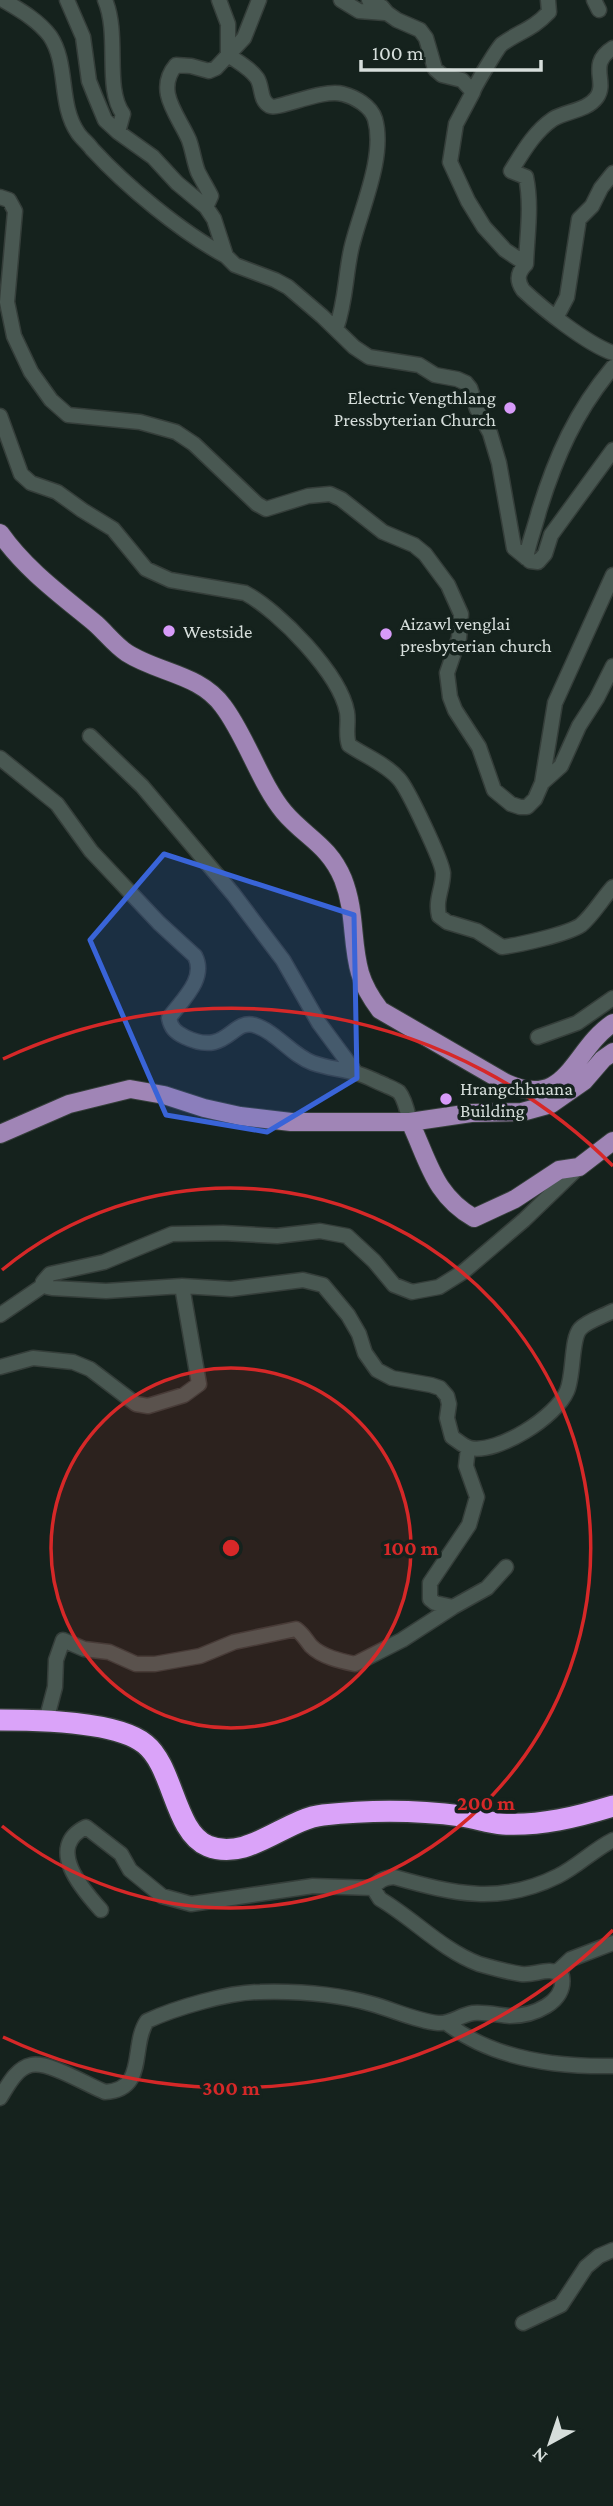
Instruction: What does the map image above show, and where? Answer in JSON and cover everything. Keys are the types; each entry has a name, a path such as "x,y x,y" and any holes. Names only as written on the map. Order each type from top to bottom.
{"highway":[{"path":"0,1720 46,1721 108,1730 145,1743 164,1769 182,1816 194,1834 206,1846 228,1850 244,1847 318,1816 417,1812 463,1816 502,1824 537,1824 559,1821 613,1806"}],"main road":[{"path":"0,533 31,571 97,625 125,652 139,660 189,678 206,688 223,705 283,811 314,837 342,876 352,905 359,970 368,992 380,1010 524,1091 551,1088 567,1077 584,1051 613,1023"},
{"path":"0,1134 69,1104 130,1089 267,1121 410,1122 471,1113 522,1112 551,1104 584,1081 603,1059 613,1052"},
{"path":"410,1122 438,1187 457,1208 474,1218 515,1199 559,1170 579,1167 613,1141"}],"street":[{"path":"4,0 24,12 50,36 59,60 70,118 78,134 138,192 183,228 226,256 234,265 288,287 354,347 369,357 419,365 435,375 457,379 470,388 477,409 490,433 499,463 514,548 526,558 538,562 545,554 551,535 613,450"},
{"path":"67,0 83,37 89,81 105,120 153,157 177,183 206,207 214,219 226,256"},
{"path":"105,0 113,27 113,79 118,107 123,114 118,132"},
{"path":"219,0 228,24 228,55"},
{"path":"206,207 211,196 199,174 182,125 171,108 168,78 176,65 213,70 244,38 259,0"},
{"path":"341,0 359,11 387,13"},
{"path":"369,0 420,30 426,38 435,69 442,75 462,80 473,92"},
{"path":"526,264 505,250 484,227 468,201 450,162 456,124 475,84 487,70 501,44 536,26 548,6"},
{"path":"613,48 600,61 600,89 596,98 584,107 563,113 549,121 532,138 511,171 526,177 530,201 526,264 519,275 519,283 530,297 603,349 613,353"},
{"path":"228,55 244,65 258,79 262,98 271,107 277,108 304,97 335,92 359,100 373,115 376,134 373,170 352,245 344,303 336,329"},
{"path":"557,316 567,297 579,219 592,205 600,188 613,173"},
{"path":"0,197 9,200 15,211 7,302 14,336 31,372 51,400 68,415 140,422 176,432 194,444 266,509 319,494 330,494 341,499 383,531 414,545 425,554 448,585 459,607 461,626 447,673 450,697 461,723 479,747 494,790 511,804 527,807 535,799 542,783 555,703 613,575"},
{"path":"526,558 551,474 565,441 579,413 613,367"},
{"path":"0,416 21,474 31,483 51,488 104,522 122,537 137,560 156,575 245,593 257,600 285,624 324,668 335,681 347,712 346,739 349,745 399,778 416,807 443,873 436,904 439,916 447,922 477,931 502,947 515,945 572,930 582,924 613,887"},
{"path":"542,783 561,766 579,726 613,666"},
{"path":"90,736 142,786 234,895 283,960 319,1023 356,1073"},
{"path":"0,758 57,804 92,851 159,923 195,957 198,963 197,978 169,1018 171,1027 176,1032 211,1044 242,1026 254,1026 270,1033 309,1062 356,1073 399,1092 410,1122"},
{"path":"538,1037 577,1023 613,998"},
{"path":"0,1315 44,1285 44,1280 50,1274 104,1262 172,1234 277,1236 320,1231 347,1236 374,1261 394,1285 412,1292 439,1287 463,1272 524,1220 579,1167"},
{"path":"44,1285 52,1288 106,1291 182,1286 231,1289 303,1280 323,1285 348,1315 359,1334 365,1353 377,1370 392,1378 440,1388 447,1395 447,1418 452,1437 468,1448 489,1448 513,1437 547,1417 559,1406 568,1389 574,1363 574,1341 580,1329 613,1311"},
{"path":"0,1367 33,1358 73,1362 90,1369 136,1404 148,1406 184,1395 199,1384 182,1286"},
{"path":"453,1607 435,1603 429,1599 428,1592 430,1583 469,1525 477,1497 466,1466 468,1448"},
{"path":"46,1721 55,1687 56,1660 63,1640 74,1646 108,1652 136,1664 155,1664 200,1656 234,1642 296,1629 306,1637 310,1646 320,1652 355,1664 402,1640 487,1588 506,1567"},
{"path":"101,1910 79,1885 69,1863 68,1844 76,1832 86,1827 121,1854 130,1870 162,1896 191,1904 313,1886 373,1888"},
{"path":"373,1888 377,1882 394,1877 474,1895 512,1893 560,1875 613,1840"},
{"path":"373,1888 380,1899 451,1950 477,1963 525,1975 549,1970 562,1976 564,1984 555,2001 537,2010 512,2016 480,2012 463,2014 448,2024"},
{"path":"557,1972 571,1959 613,1943"},
{"path":"0,2098 12,2080 30,2065 43,2065 105,2092 115,2092 128,2083 135,2072 139,2040 147,2021 204,2002 259,1992 342,1997 423,2021 448,2024 467,2037 495,2049 538,2061 575,2067 613,2066"},
{"path":"523,2323 561,2305 586,2267 599,2256 613,2250"}],"highlighted area":[{"path":"164,854 354,915 357,1078 267,1132 166,1115 90,940"}],"place":[{"name":"Electric Vengthlang Pressbyterian Church","path":"510,408"},
{"name":"Westside","path":"169,631"},
{"name":"Aizawl venglai presbyterian church","path":"386,634"},
{"name":"Hrangchhuana Building","path":"446,1099"}]}
